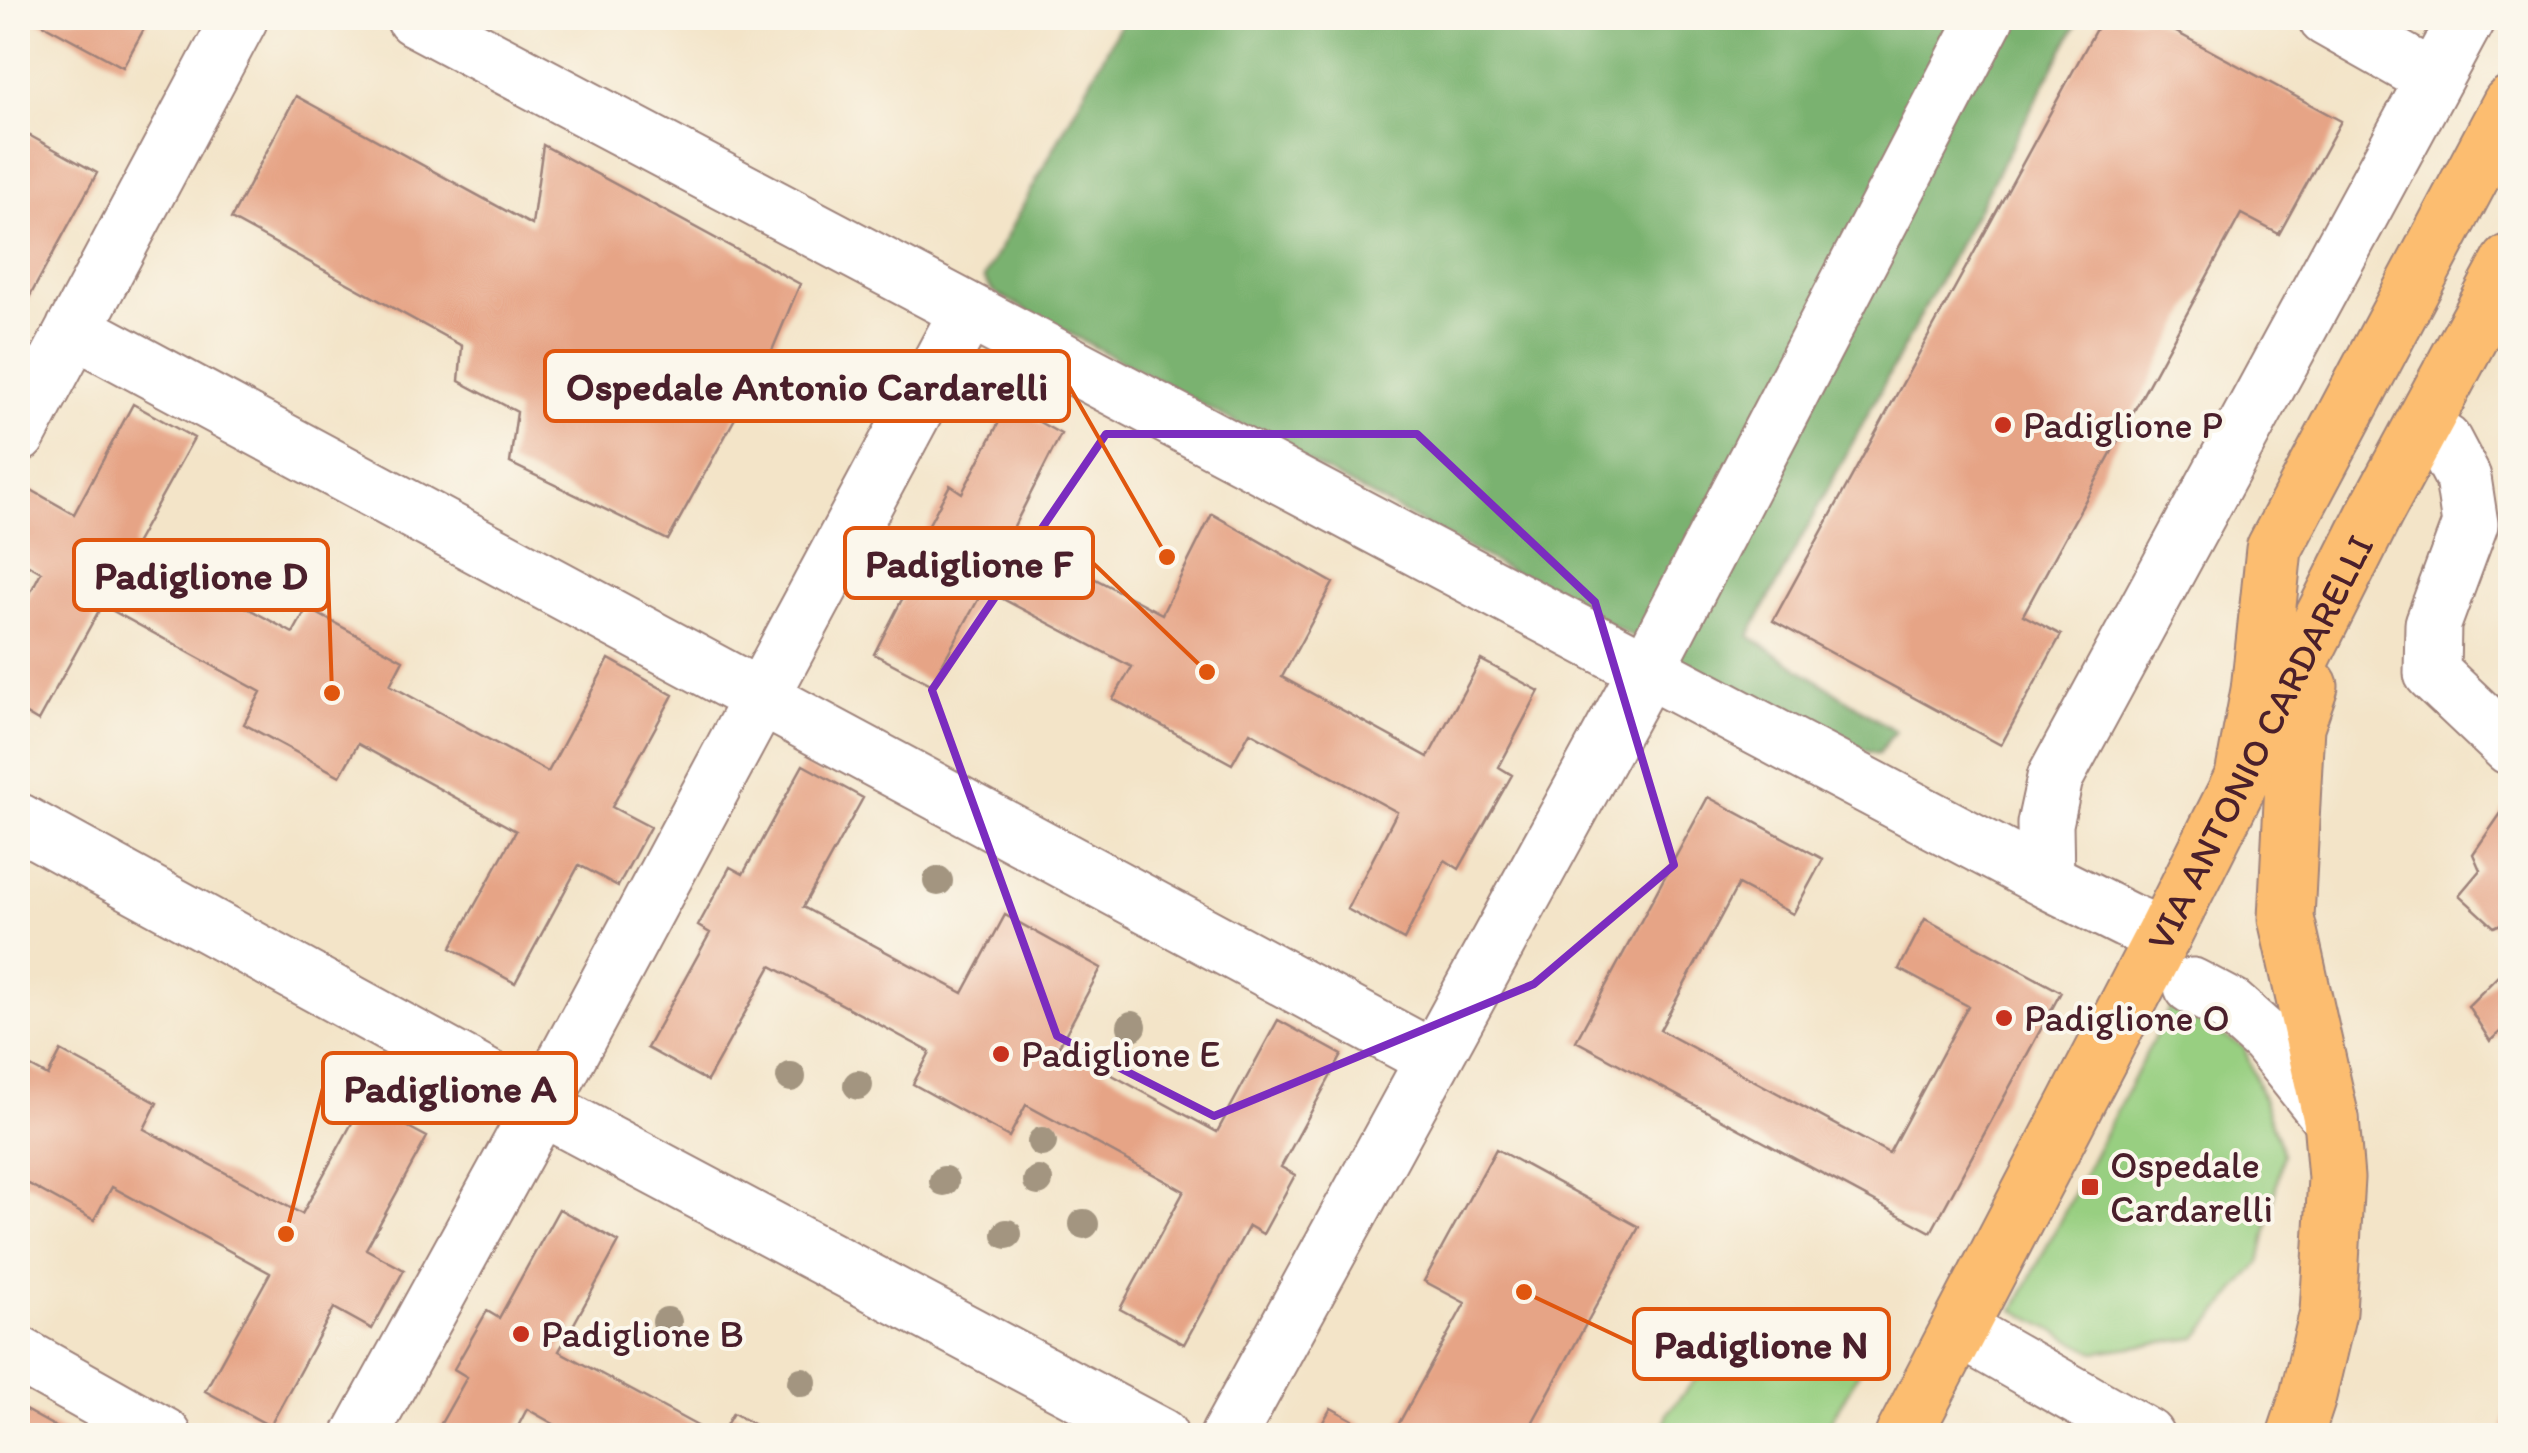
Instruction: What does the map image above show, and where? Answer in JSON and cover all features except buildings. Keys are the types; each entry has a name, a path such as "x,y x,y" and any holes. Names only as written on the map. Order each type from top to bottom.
{"main road":[{"path":"2244,771 2259,690 2274,549 2510,104"},
{"name":"VIA ANTONIO CARDARELLI","path":"1903,1436 2163,936 2376,511 2510,262"},
{"name":"VIA ANTONIO CARDARELLI","path":"2296,1436 2328,1312 2336,1178 2331,1119 2286,918 2296,726 2309,690 2510,322"}],"street":[{"path":"18,434 240,18"},
{"path":"414,18 2046,880 2163,936"},
{"path":"1228,1436 1647,670 1986,18"},
{"path":"2326,18 2434,79"},
{"path":"2046,880 2045,824 2054,778 2468,18"},
{"path":"360,1436 542,1107 968,310"},
{"path":"74,329 1434,1059"},
{"path":"2444,442 2463,478 2470,524 2434,624 2432,673 2510,747"},
{"path":"1918,1436 2296,726"},
{"path":"18,822 1160,1436"},
{"path":"2192,986 2230,1006 2267,1039 2331,1119"},
{"path":"1969,1335 2146,1436"},
{"path":"18,1354 164,1436"}],"highlighted area":[{"path":"1106,434 1417,434 1595,602 1674,865 1534,984 1214,1116 1057,1036 932,690"}],"green space":[{"path":"1124,18 2080,18 1749,636 1895,731 1878,754 1820,738 993,292 984,278"},
{"path":"2170,1007 2244,1047 2283,1154 2260,1262 2197,1338 2095,1352 2014,1310"},
{"path":"1766,1335 1820,1335 1867,1358 1823,1435 1662,1435 1667,1413 1711,1361"},
{"path":"1989,1416 2024,1435 1979,1435"}],"place":[{"name":"Padiglione P","path":"2003,425"},
{"name":"Ospedale Antonio Cardarelli","path":"1167,557"},
{"name":"Padiglione F","path":"1207,672"},
{"name":"Padiglione D","path":"332,693"},
{"name":"Padiglione O","path":"2004,1018"},
{"name":"Padiglione E","path":"1001,1054"},
{"name":"Ospedale Cardarelli","path":"2090,1187"},
{"name":"Padiglione A","path":"286,1234"},
{"name":"Padiglione N","path":"1524,1292"},
{"name":"Padiglione B","path":"521,1334"}]}
